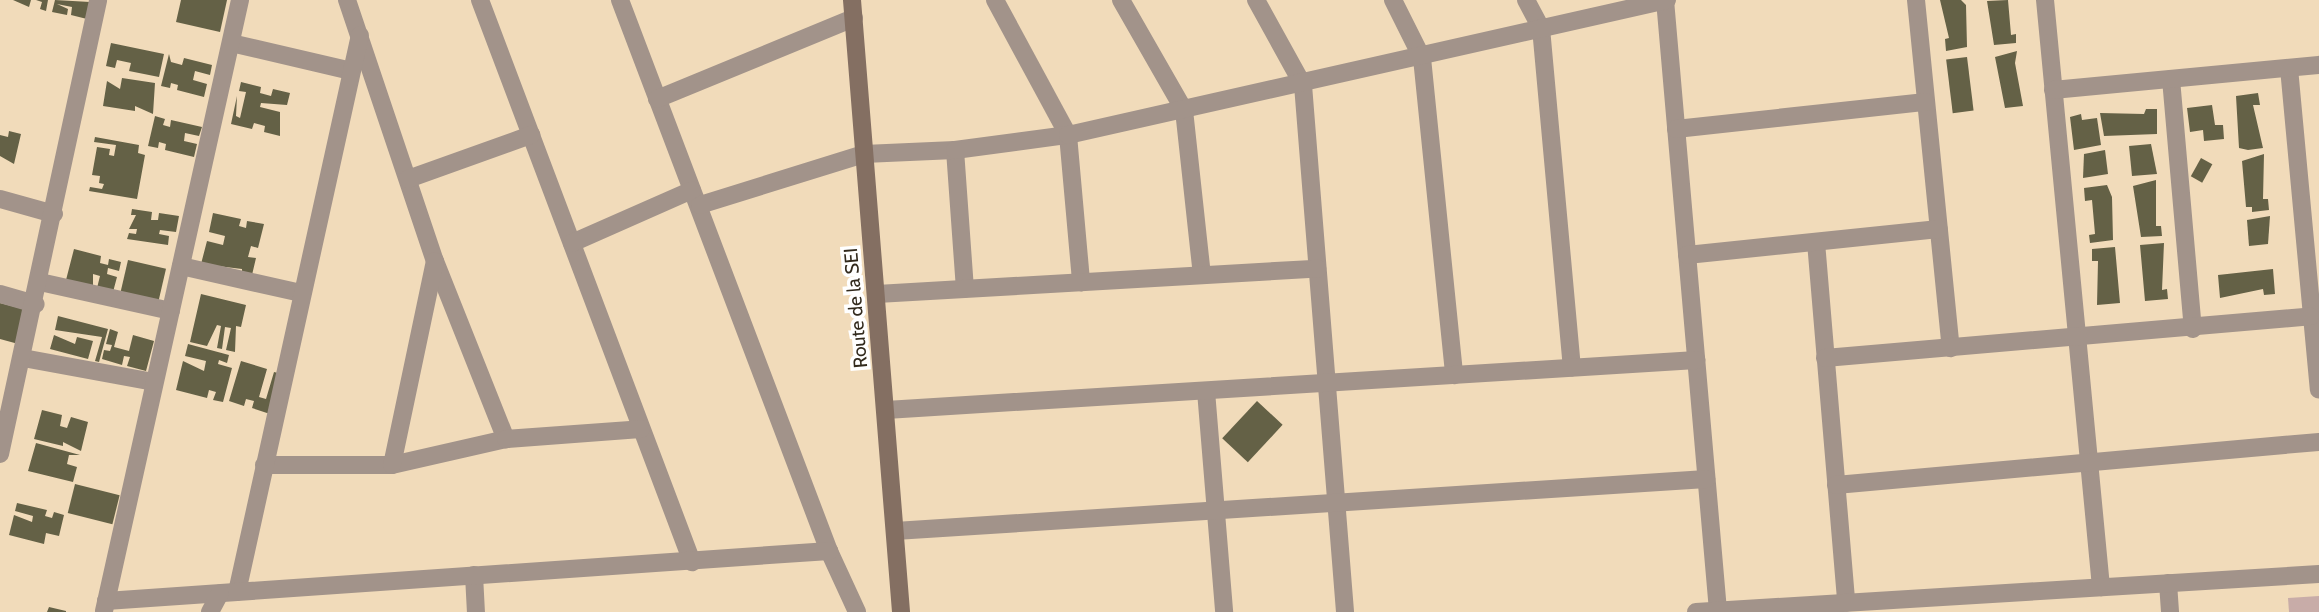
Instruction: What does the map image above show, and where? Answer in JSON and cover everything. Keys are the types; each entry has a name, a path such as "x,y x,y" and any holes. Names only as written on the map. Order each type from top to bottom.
{"street":[{"path":"0,454 36,304 98,0"},
{"path":"240,0 105,606 228,592 829,551"},
{"path":"347,0 435,261 506,439"},
{"path":"480,0 692,562"},
{"path":"620,0 829,551 857,612"},
{"path":"995,0 1068,135 1081,282"},
{"path":"1121,0 1184,110 1202,275"},
{"path":"1256,0 1303,85 1345,612"},
{"path":"1393,0 1422,58 1454,375"},
{"path":"1526,0 1541,29 1572,368"},
{"path":"572,243 696,198 864,154 955,150 1068,135 1303,85 1665,0 1718,611"},
{"path":"1916,0 1951,348"},
{"path":"2045,0 2101,587"},
{"path":"657,99 853,9"},
{"name":"Route de la SEI","path":"853,9 901,612"},
{"path":"210,612 228,592 264,465 360,35"},
{"path":"231,43 351,71"},
{"path":"2053,90 2319,65"},
{"path":"2289,68 2319,390"},
{"path":"2171,79 2193,329"},
{"path":"1676,129 1926,102"},
{"path":"408,179 531,135"},
{"path":"955,150 965,289"},
{"path":"0,199 54,214"},
{"path":"1687,255 1939,229"},
{"path":"1815,242 1846,603"},
{"path":"392,465 435,261"},
{"path":"181,266 301,293"},
{"path":"877,294 1318,269"},
{"path":"40,282 170,311"},
{"path":"0,294 36,304"},
{"path":"1825,359 2193,329 2310,316"},
{"path":"23,358 154,382"},
{"path":"886,410 1696,360"},
{"path":"1206,391 1224,612"},
{"path":"264,465 392,465 506,439 641,429"},
{"path":"1836,485 2088,460 2319,442"},
{"path":"895,531 1706,479"},
{"path":"1696,612 2319,573"},
{"path":"474,575 476,612"},
{"path":"2168,583 2170,612"}],"shaded area":[{"path":"2319,596 2319,612 2289,612 2288,598"}],"building":[{"path":"13,0 31,0 29,7"},
{"path":"36,0 48,0 46,11 40,9 42,2"},
{"path":"55,0 90,2 87,19 71,15 72,7 57,4 68,9 67,15 52,12"},
{"path":"181,0 227,0 220,32 176,22"},
{"path":"1940,0 1961,0 1966,5 1967,47 1946,51 1945,39 1949,38"},
{"path":"2008,0 2011,35 2016,34 2016,43 1994,45 1987,1"},
{"path":"111,43 164,54 159,77 129,71 131,63 117,60 115,68 106,66"},
{"path":"2017,51 2015,63 2023,106 2005,108 1995,57"},
{"path":"169,54 171,62 182,65 184,58 212,65 210,75 195,71 193,80 207,84 204,97 177,90 178,85 171,83 170,88 161,86"},
{"path":"1967,57 1974,111 1953,113 1946,60"},
{"path":"122,78 155,83 153,114 135,106 135,111 103,106 107,81 120,89"},
{"path":"241,82 261,87 260,93 271,96 273,89 290,93 287,105 261,103 260,107 280,112 280,136 264,132 265,126 254,123 252,129 231,124 237,96 236,116 240,118 246,92 239,91"},
{"path":"2258,93 2260,105 2253,105 2263,148 2239,148 2236,96"},
{"path":"2212,105 2215,125 2223,125 2224,139 2204,141 2203,130 2190,132 2187,108"},
{"path":"2146,109 2157,109 2157,134 2104,136 2100,113 2144,114"},
{"path":"2081,114 2082,120 2097,118 2101,145 2074,150 2070,117"},
{"path":"155,116 165,119 163,125 170,127 171,120 202,127 199,136 185,133 184,141 197,144 194,157 165,150 166,144 159,142 158,148 148,146"},
{"path":"9,131 21,134 14,164 0,156 0,135 8,137"},
{"path":"95,137 139,145 138,153 145,155 137,199 89,191 90,187 102,189 104,184 99,183 100,176 92,175 97,147 110,149 109,155 114,156 116,145 94,142"},
{"path":"2151,144 2157,174 2132,176 2129,146"},
{"path":"2105,150 2108,174 2083,178 2084,154"},
{"path":"2264,154 2263,199 2268,199 2269,210 2252,212 2252,207 2246,207 2242,161"},
{"path":"2201,158 2212,164 2202,183 2191,176"},
{"path":"2156,180 2156,226 2161,226 2162,236 2141,237 2133,186"},
{"path":"2107,185 2112,197 2113,240 2090,243 2089,235 2095,234 2092,200 2085,201 2084,188"},
{"path":"132,209 152,212 151,220 158,220 159,213 179,216 176,232 160,230 159,234 169,236 168,245 127,239 129,233 136,234 137,229 129,229 136,215 131,215"},
{"path":"213,213 241,219 239,226 246,228 247,221 264,224 258,248 251,246 248,257 256,258 252,275 242,273 242,269 201,264 207,241 223,245 225,236 209,232"},
{"path":"2270,216 2268,244 2249,246 2247,220"},
{"path":"2164,243 2162,290 2167,289 2168,299 2145,301 2140,245"},
{"path":"2115,247 2120,303 2097,305 2098,261 2092,261 2092,249"},
{"path":"74,249 101,256 100,263 108,265 109,259 121,262 119,271 108,268 107,274 117,277 113,292 97,288 100,276 93,274 93,287 66,280"},
{"path":"128,260 166,269 158,304 120,295"},
{"path":"2273,269 2275,294 2264,295 2263,289 2220,298 2218,275"},
{"path":"201,294 246,305 241,327 236,326 235,352 226,350 231,328 225,327 222,349 217,348 221,326 217,325 207,346 190,342"},
{"path":"0,303 31,311 22,345 0,339"},
{"path":"58,316 108,329 99,362 95,361 102,337 55,330"},
{"path":"110,329 118,332 114,347 129,351 133,335 154,341 146,371 127,366 130,357 124,356 122,365 102,359 104,350 110,351 112,345 106,344"},
{"path":"54,335 75,344 77,337 93,341 88,359 50,349"},
{"path":"188,344 229,355 227,363 219,360 218,364 232,368 223,402 213,400 216,392 209,390 207,398 176,390 183,361 204,371 206,361 185,356"},
{"path":"241,361 267,369 259,397 266,399 274,372 278,373 270,414 252,408 254,401 246,399 244,406 229,401"},
{"path":"1257,401 1283,425 1248,462 1222,438"},
{"path":"42,410 62,415 60,426 67,428 71,417 88,422 81,451 63,442 63,446 34,439"},
{"path":"36,443 80,455 69,455 67,464 77,467 73,482 28,471"},
{"path":"75,484 120,495 112,524 68,513"},
{"path":"17,503 47,510 45,516 52,518 54,512 64,515 59,536 46,533 44,544 9,535 14,515 32,522 33,516 15,511"},
{"path":"49,607 66,611 66,612 47,612"}]}
